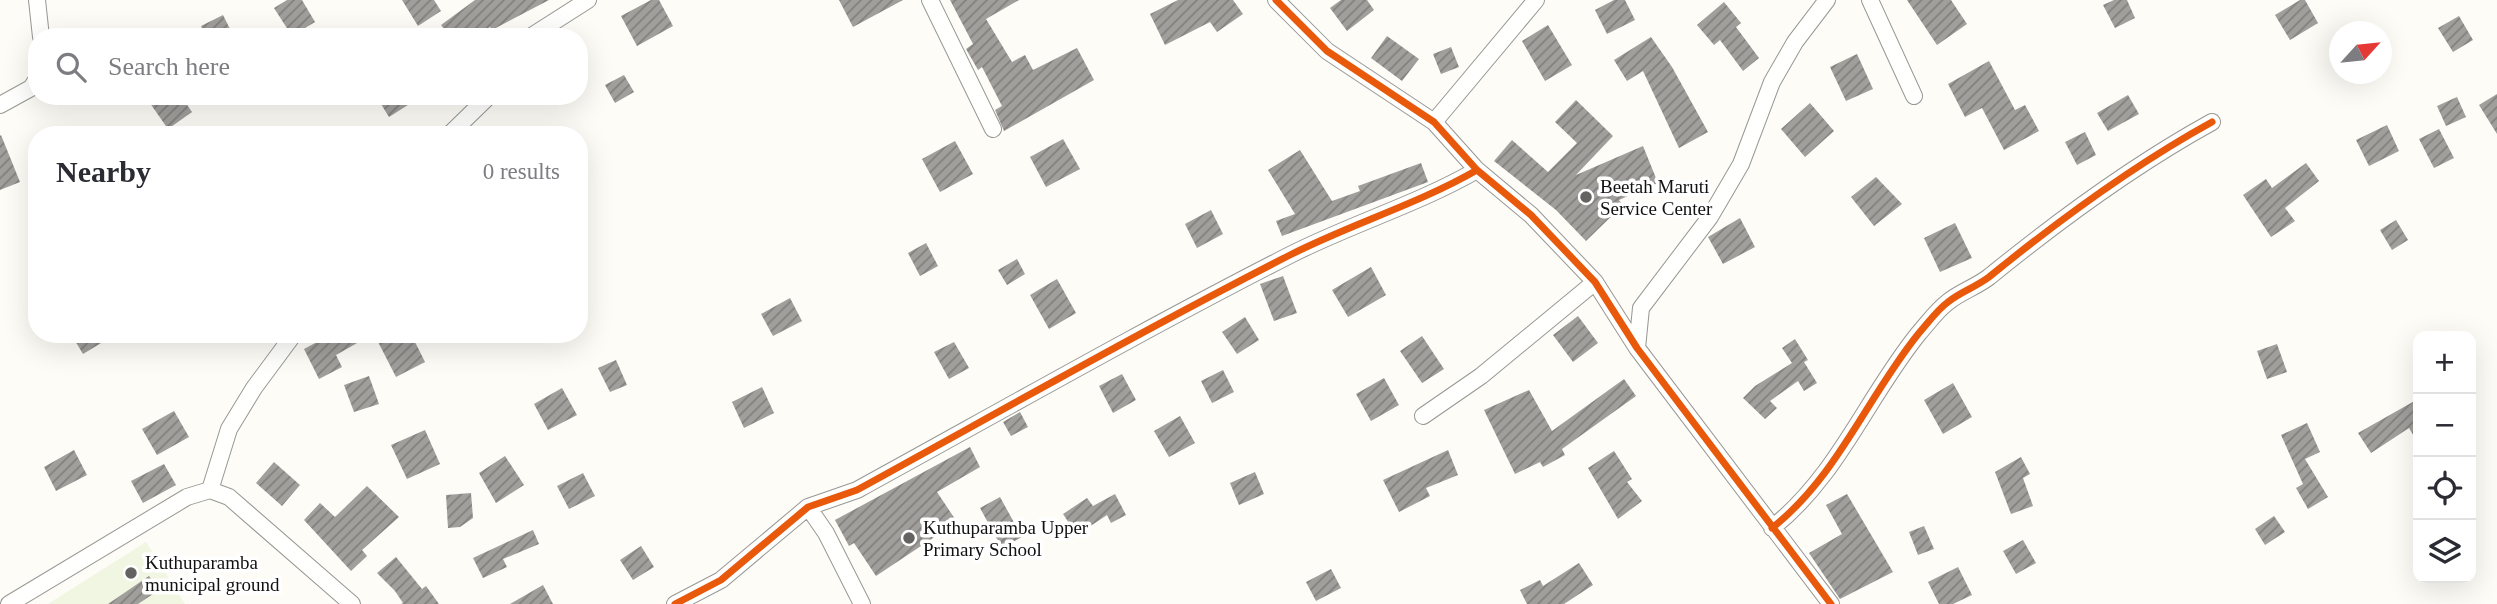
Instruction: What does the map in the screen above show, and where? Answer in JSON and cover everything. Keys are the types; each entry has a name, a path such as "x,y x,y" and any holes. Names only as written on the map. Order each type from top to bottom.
{"street":[{"path":"37,0 40,28"},
{"path":"544,28 588,0"},
{"path":"930,0 993,129"},
{"path":"1276,0 1327,51 1434,122 1478,170 1531,215 1595,282 1637,348 1831,604"},
{"path":"1434,122 1536,0"},
{"path":"1637,348 1641,308 1710,217 1741,164 1778,72 1795,42 1827,0"},
{"path":"1870,0 1914,96"},
{"path":"0,105 28,90"},
{"path":"458,126 480,105"},
{"path":"1772,528 1798,508 1829,471 1893,369 1947,302 1986,279 2033,239 2132,170 2212,122"},
{"path":"675,604 721,580 808,507 857,490 1182,310 1334,233 1450,186 1478,170"},
{"path":"1423,416 1481,376 1595,282"},
{"path":"210,489 229,429 288,343"},
{"path":"9,604 187,497 210,489 229,497 352,604"},
{"path":"808,507 826,533 862,604"}],"green space":[{"name":"Kuthuparamba municipal ground","path":"146,542 185,604 48,604"}],"building":[{"path":"287,0 302,0 315,22 305,28 287,28 274,8"},
{"path":"402,0 434,0 441,11 418,26"},
{"path":"475,0 549,0 496,28 443,28 441,25"},
{"path":"651,0 659,0 673,26 637,46 621,16"},
{"path":"839,0 903,0 853,27"},
{"path":"950,0 1019,0 986,19 1012,62 1025,55 1033,70 1077,48 1094,80 1004,131 995,110 1002,106 982,67 978,70 966,49 973,44"},
{"path":"1178,0 1233,0 1243,14 1217,32 1210,22 1165,45 1150,14"},
{"path":"1341,0 1367,0 1374,10 1347,31 1330,8"},
{"path":"1614,0 1625,0 1635,20 1607,34 1595,10"},
{"path":"1907,0 1951,0 1967,24 1937,45"},
{"path":"2114,0 2127,0 2135,18 2115,28 2103,5"},
{"path":"2300,0 2305,0 2318,23 2290,40 2275,15"},
{"path":"1724,2 1741,23 1736,27 1759,58 1743,71 1720,40 1714,45 1697,25"},
{"path":"223,15 230,28 202,28 201,26"},
{"path":"2459,16 2473,40 2453,52 2438,28"},
{"path":"1548,25 1572,65 1545,81 1522,41"},
{"path":"1387,36 1419,59 1402,81 1371,58"},
{"path":"1651,37 1672,67 1708,132 1679,148 1643,71 1627,81 1614,60"},
{"path":"1451,47 1459,67 1441,74 1433,54"},
{"path":"1857,54 1873,89 1846,101 1830,67"},
{"path":"1989,61 2015,110 2025,105 2039,131 2004,150 1982,108 1965,117 1948,84"},
{"path":"624,75 634,92 615,103 605,85"},
{"path":"2497,94 2497,134 2479,105"},
{"path":"2128,95 2139,114 2108,131 2097,113"},
{"path":"2457,97 2466,117 2446,126 2437,106"},
{"path":"1576,100 1613,136 1576,175 1643,146 1658,183 1619,200 1623,205 1586,241 1556,210 1494,161 1512,140 1548,172 1577,143 1555,122"},
{"path":"1810,103 1834,131 1805,157 1781,129"},
{"path":"151,105 187,105 192,112 172,126 166,126"},
{"path":"382,105 408,105 389,117"},
{"path":"2387,125 2399,151 2369,166 2356,140"},
{"path":"2439,129 2454,158 2434,168 2419,139"},
{"path":"2085,132 2096,155 2077,165 2065,142"},
{"path":"0,136 20,182 0,190"},
{"path":"1063,139 1080,169 1046,187 1030,157"},
{"path":"955,141 973,174 940,192 922,159"},
{"path":"1300,150 1332,201 1360,191 1358,186 1421,163 1428,182 1282,236 1276,221 1295,214 1268,170"},
{"path":"2306,163 2319,181 2285,208 2295,221 2271,237 2243,195 2266,179 2272,188"},
{"path":"1876,177 1902,204 1874,226 1851,197"},
{"path":"1211,210 1223,234 1197,248 1185,224"},
{"path":"1740,218 1755,247 1723,264 1708,237"},
{"path":"2396,220 2408,240 2392,250 2380,230"},
{"path":"1955,223 1972,258 1940,272 1924,238"},
{"path":"926,243 938,266 920,276 908,253"},
{"path":"1017,259 1025,274 1007,285 998,270"},
{"path":"1371,267 1386,295 1348,317 1332,290"},
{"path":"1283,276 1297,313 1274,321 1260,284"},
{"path":"1057,279 1076,313 1049,329 1030,295"},
{"path":"790,298 802,321 773,336 761,314"},
{"path":"1578,316 1598,343 1573,362 1553,335"},
{"path":"1245,317 1259,340 1237,354 1222,332"},
{"path":"1422,336 1444,369 1422,383 1400,351"},
{"path":"1795,339 1808,360 1804,362 1817,383 1804,391 1798,381 1770,401 1777,408 1765,419 1743,398 1755,386 1792,363 1782,348"},
{"path":"954,342 969,368 949,379 934,352"},
{"path":"76,343 101,343 83,354"},
{"path":"315,343 357,343 336,355 342,367 319,379 304,349"},
{"path":"379,343 416,343 425,362 396,377"},
{"path":"2277,344 2287,372 2267,379 2257,351"},
{"path":"616,360 627,385 610,392 598,368"},
{"path":"1223,370 1234,392 1212,403 1201,381"},
{"path":"1122,374 1136,400 1113,413 1099,386"},
{"path":"369,376 379,404 354,412 344,385"},
{"path":"1384,378 1399,405 1371,421 1356,394"},
{"path":"1624,379 1636,396 1562,449 1565,455 1543,467 1540,462 1515,474 1484,410 1529,390 1552,431"},
{"path":"1953,383 1972,417 1943,434 1924,400"},
{"path":"762,387 774,413 744,428 732,402"},
{"path":"562,388 577,415 548,430 534,404"},
{"path":"2413,402 2413,435 2409,428 2371,453 2358,433"},
{"path":"174,411 189,437 157,455 142,429"},
{"path":"1020,412 1028,427 1011,436 1003,422"},
{"path":"1180,416 1195,443 1169,457 1154,431"},
{"path":"2307,423 2320,452 2305,459 2328,497 2308,509 2296,488 2303,484 2281,435"},
{"path":"425,430 440,464 407,479 391,445"},
{"path":"970,447 980,467 937,492 957,522 876,576 854,543 849,546 835,520"},
{"path":"74,450 87,475 56,491 44,467"},
{"path":"1448,450 1458,475 1426,488 1430,496 1399,512 1383,480"},
{"path":"1614,451 1632,479 1627,482 1642,501 1618,519 1588,468"},
{"path":"505,456 524,485 496,503 479,473"},
{"path":"2021,457 2030,474 2023,478 2033,506 2011,514 1995,472"},
{"path":"274,462 300,485 282,506 256,483"},
{"path":"164,464 176,485 143,503 131,481"},
{"path":"1255,472 1264,494 1239,505 1230,483"},
{"path":"583,473 595,496 569,509 557,486"},
{"path":"367,486 399,517 362,550 367,556 351,571 304,520 320,503 335,517"},
{"path":"471,493 473,518 460,527 448,528 446,495"},
{"path":"1115,494 1126,515 1111,523 1107,515 1077,535 1063,514 1087,498 1093,506"},
{"path":"1847,494 1893,572 1840,599 1809,553 1842,534 1826,505"},
{"path":"1000,497 1022,537 1002,548 980,508"},
{"path":"2274,516 2285,532 2265,545 2255,529"},
{"path":"1924,526 1934,549 1918,555 1909,532"},
{"path":"533,530 539,544 503,559 507,567 483,578 473,558"},
{"path":"2023,540 2036,563 2016,574 2003,551"},
{"path":"641,546 654,567 633,580 620,560"},
{"path":"396,557 422,589 426,586 439,604 401,604 403,603 395,591 377,573"},
{"path":"1579,563 1593,585 1564,604 1527,604 1520,590 1540,580 1543,586"},
{"path":"1958,567 1972,595 1953,604 1939,604 1928,582"},
{"path":"1331,569 1341,588 1316,601 1306,582"},
{"path":"149,576 159,590 138,604 108,604"},
{"path":"543,585 553,604 510,604"}],"cycle path":[{"path":"1276,0 1327,51 1434,122 1477,170 1531,215 1595,282 1637,348 1831,604"},
{"path":"1772,528 1816,485 1900,358 1944,305 1989,277 2125,175 2212,122"},
{"path":"675,604 721,580 808,507 857,490 1126,341 1290,255 1477,170"}],"place":[{"name":"Beetah Maruti Service Center","path":"1586,197"},
{"name":"Kuthuparamba Upper Primary School","path":"909,538"},
{"name":"Kuthuparamba municipal ground","path":"131,573"}]}
